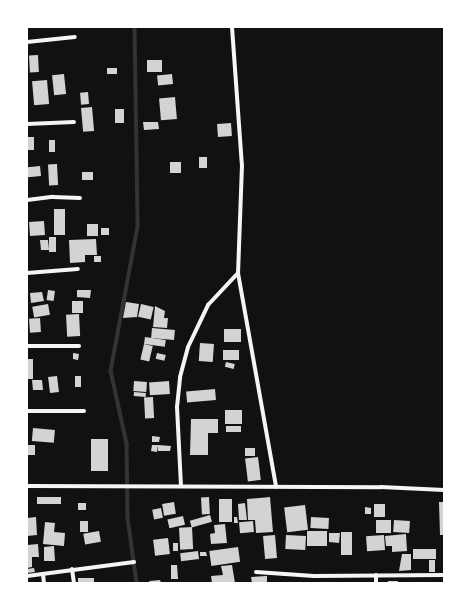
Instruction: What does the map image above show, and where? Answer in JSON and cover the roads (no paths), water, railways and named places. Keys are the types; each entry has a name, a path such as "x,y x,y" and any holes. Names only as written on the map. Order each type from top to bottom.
{"street":[{"path":"232,27 242,165 238,273 276,487"},
{"path":"27,42 75,38"},
{"path":"27,124 74,122"},
{"path":"27,200 53,197 80,198"},
{"path":"27,273 78,269"},
{"path":"181,486 177,407 180,377 188,347 208,305 238,273"},
{"path":"27,346 79,346"},
{"path":"27,412 84,411"},
{"path":"27,486 181,486 444,490"},
{"path":"27,576 134,562"},
{"path":"72,569 74,583"},
{"path":"256,572 314,576 444,575"},
{"path":"43,574 44,583"},
{"path":"376,575 376,583"}],"waterway":[{"path":"135,27 138,227 111,371 127,444 128,518 137,583"}]}
